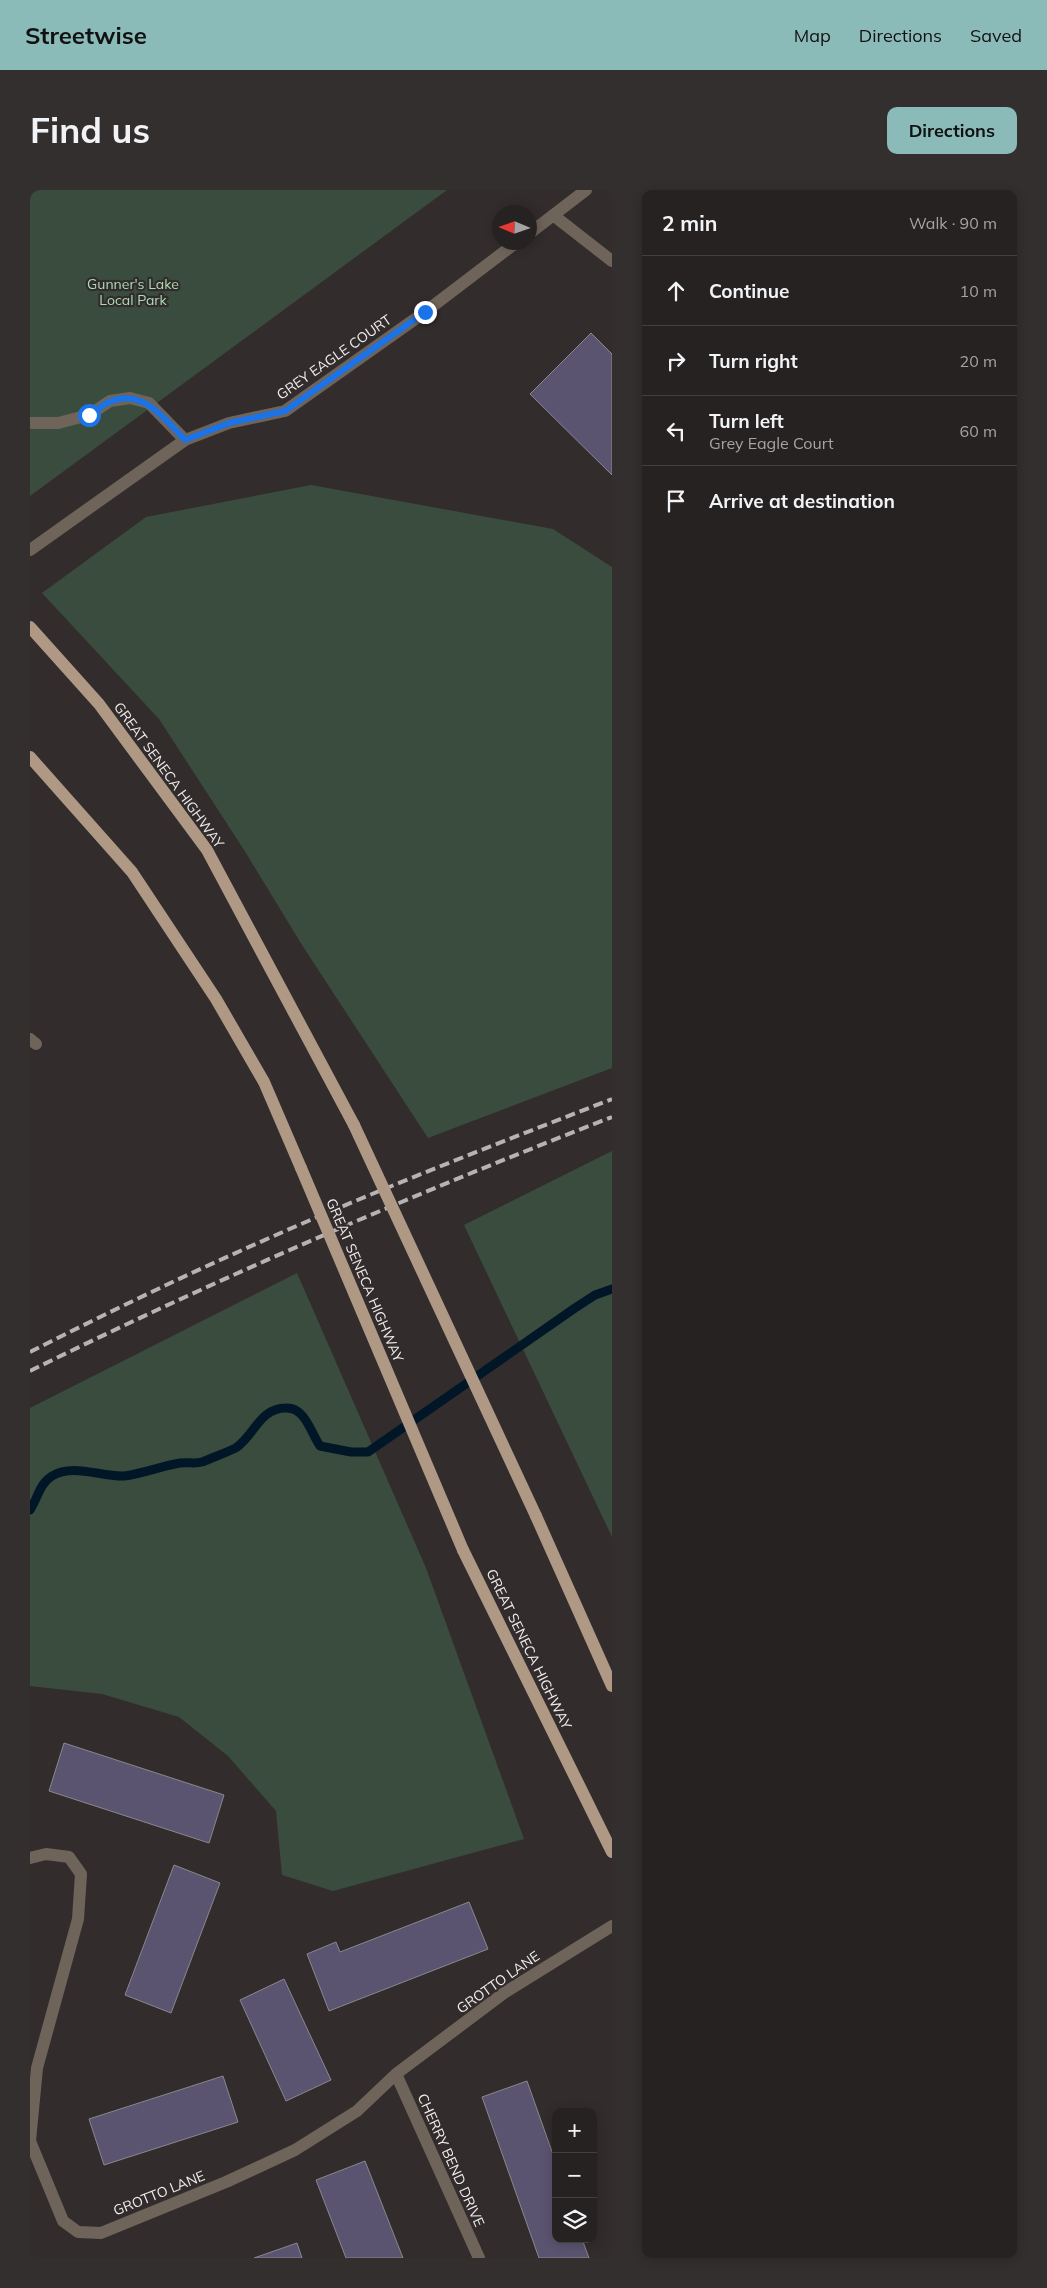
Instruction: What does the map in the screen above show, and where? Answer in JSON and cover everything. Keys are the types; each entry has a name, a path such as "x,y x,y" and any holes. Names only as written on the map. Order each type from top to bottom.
{"main road":[{"name":"GREAT SENECA HIGHWAY","path":"30,627 99,704 207,850 354,1125 536,1516 612,1686"},
{"name":"GREAT SENECA HIGHWAY","path":"30,756 132,872 216,999 264,1082 463,1550 612,1852"}],"street":[{"path":"537,228 586,190"},
{"path":"554,215 612,261"},
{"name":"GREY EAGLE COURT","path":"30,550 185,440 229,423 285,411 425,312 506,250"},
{"path":"30,423 58,423 89,415 110,401 130,398 149,404 185,440"},
{"name":"GROTTO LANE","path":"30,1858 46,1854 68,1857 81,1874 78,1919 33,2088 30,2141 63,2221 78,2232 101,2233 226,2182 294,2150 357,2111 396,2074 504,1993 612,1926"},
{"name":"CHERRY BEND DRIVE","path":"396,2074 479,2258"}],"green space":[{"name":"Gunner's Lake Local Park","path":"30,190 447,190 30,496"},
{"path":"311,485 553,529 612,567 612,1068 428,1138 302,945 246,853 159,719 42,593 146,517"},
{"path":"612,1151 612,1537 464,1225"},
{"path":"297,1273 426,1568 524,1839 333,1891 282,1875 276,1811 228,1756 179,1717 102,1694 30,1686 30,1408"}],"building":[{"path":"591,333 612,354 612,475 530,394"},
{"path":"64,1743 224,1795 209,1843 49,1791"},
{"path":"174,1865 220,1883 171,2013 125,1995"},
{"path":"469,1902 488,1949 329,2011 307,1954 336,1942 340,1952"},
{"path":"284,1979 331,2080 286,2101 240,2000"},
{"path":"223,2076 238,2122 104,2165 89,2119"},
{"path":"527,2081 552,2152 552,2243 583,2243 589,2258 539,2258 482,2097"},
{"path":"365,2161 403,2258 346,2258 316,2180"},
{"path":"297,2243 302,2258 254,2258"}],"waterway":[{"path":"30,1510 44,1483 60,1472 78,1471 124,1476 180,1463 202,1462 237,1447 264,1417 277,1409 293,1409 303,1416 320,1446 351,1452 368,1452 575,1308 595,1295 612,1289"}],"railway":[{"path":"30,1352 172,1282 302,1224 434,1169 612,1099"},
{"path":"30,1371 173,1302 391,1206 612,1117"}],"route":[{"path":"89,415 110,401 130,398 149,404 185,440 229,423 285,411 425,312"}]}
